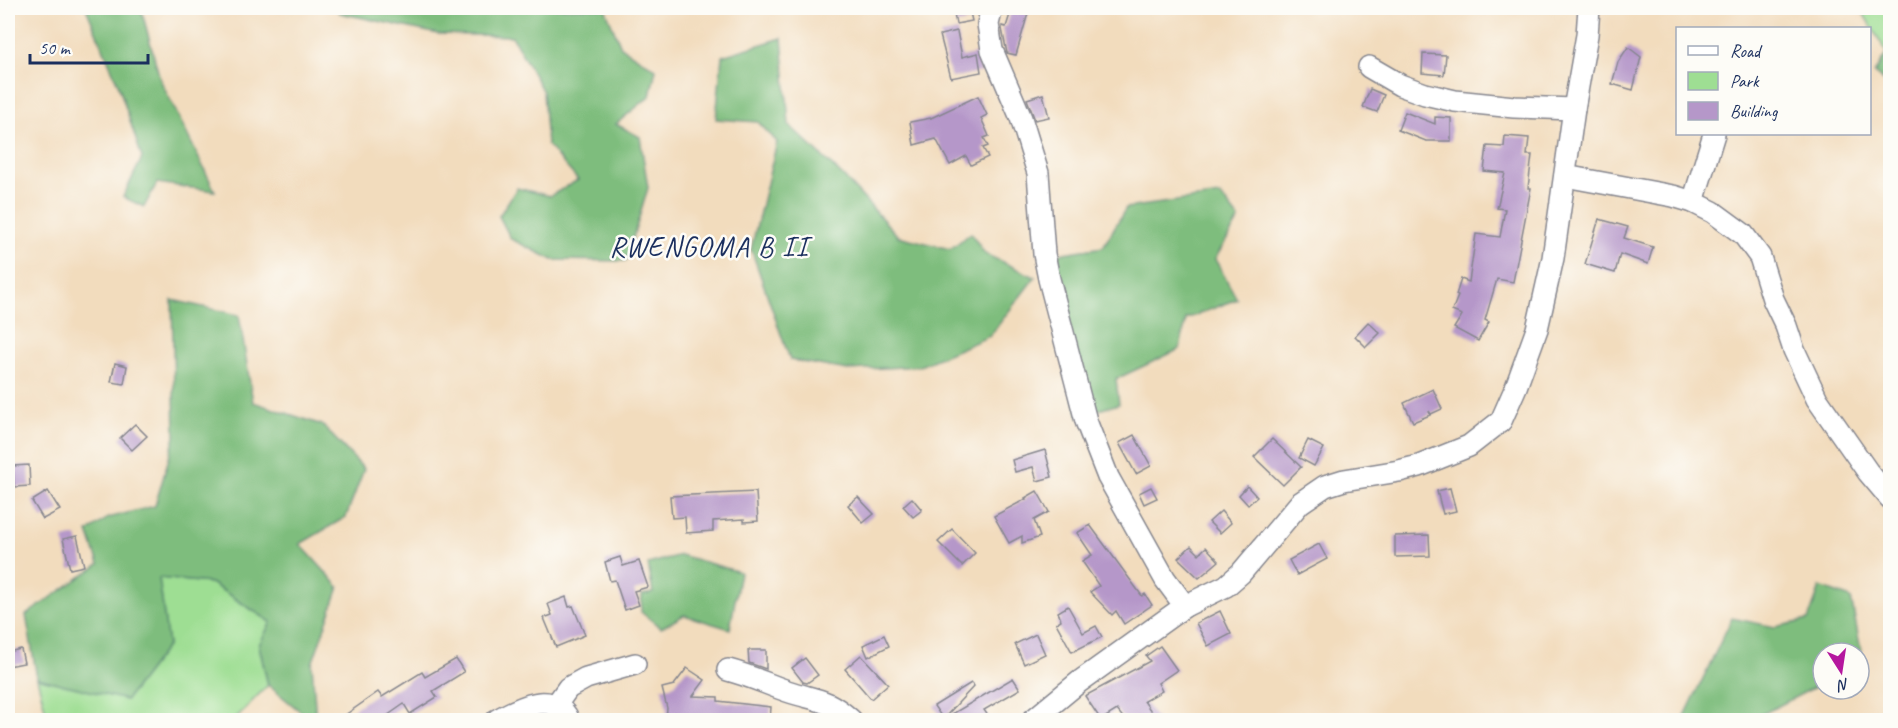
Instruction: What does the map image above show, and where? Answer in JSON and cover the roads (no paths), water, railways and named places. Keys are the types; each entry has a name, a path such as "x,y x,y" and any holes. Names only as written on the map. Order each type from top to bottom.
{"street":[{"path":"992,8 988,24 992,50 1021,118 1038,174 1047,271 1086,421 1108,477 1165,579 1185,606"},
{"path":"1033,720 1079,682 1185,606 1226,586 1241,573 1300,503 1312,494 1344,480 1419,466 1469,446 1501,421 1537,329 1553,258 1587,35 1589,8"},
{"path":"1369,67 1400,85 1455,101 1514,107 1574,109"},
{"path":"1693,202 1714,135"},
{"path":"1565,176 1673,196 1693,202 1713,212 1743,234 1760,256 1773,299 1817,399 1868,472 1890,498"},
{"path":"497,720 533,704 547,702 563,713 568,688 586,678 635,664"},
{"path":"728,670 787,691 820,699 831,704 851,720"}],"district":[{"name":"RWENGOMA B II","path":"709,246"}]}
